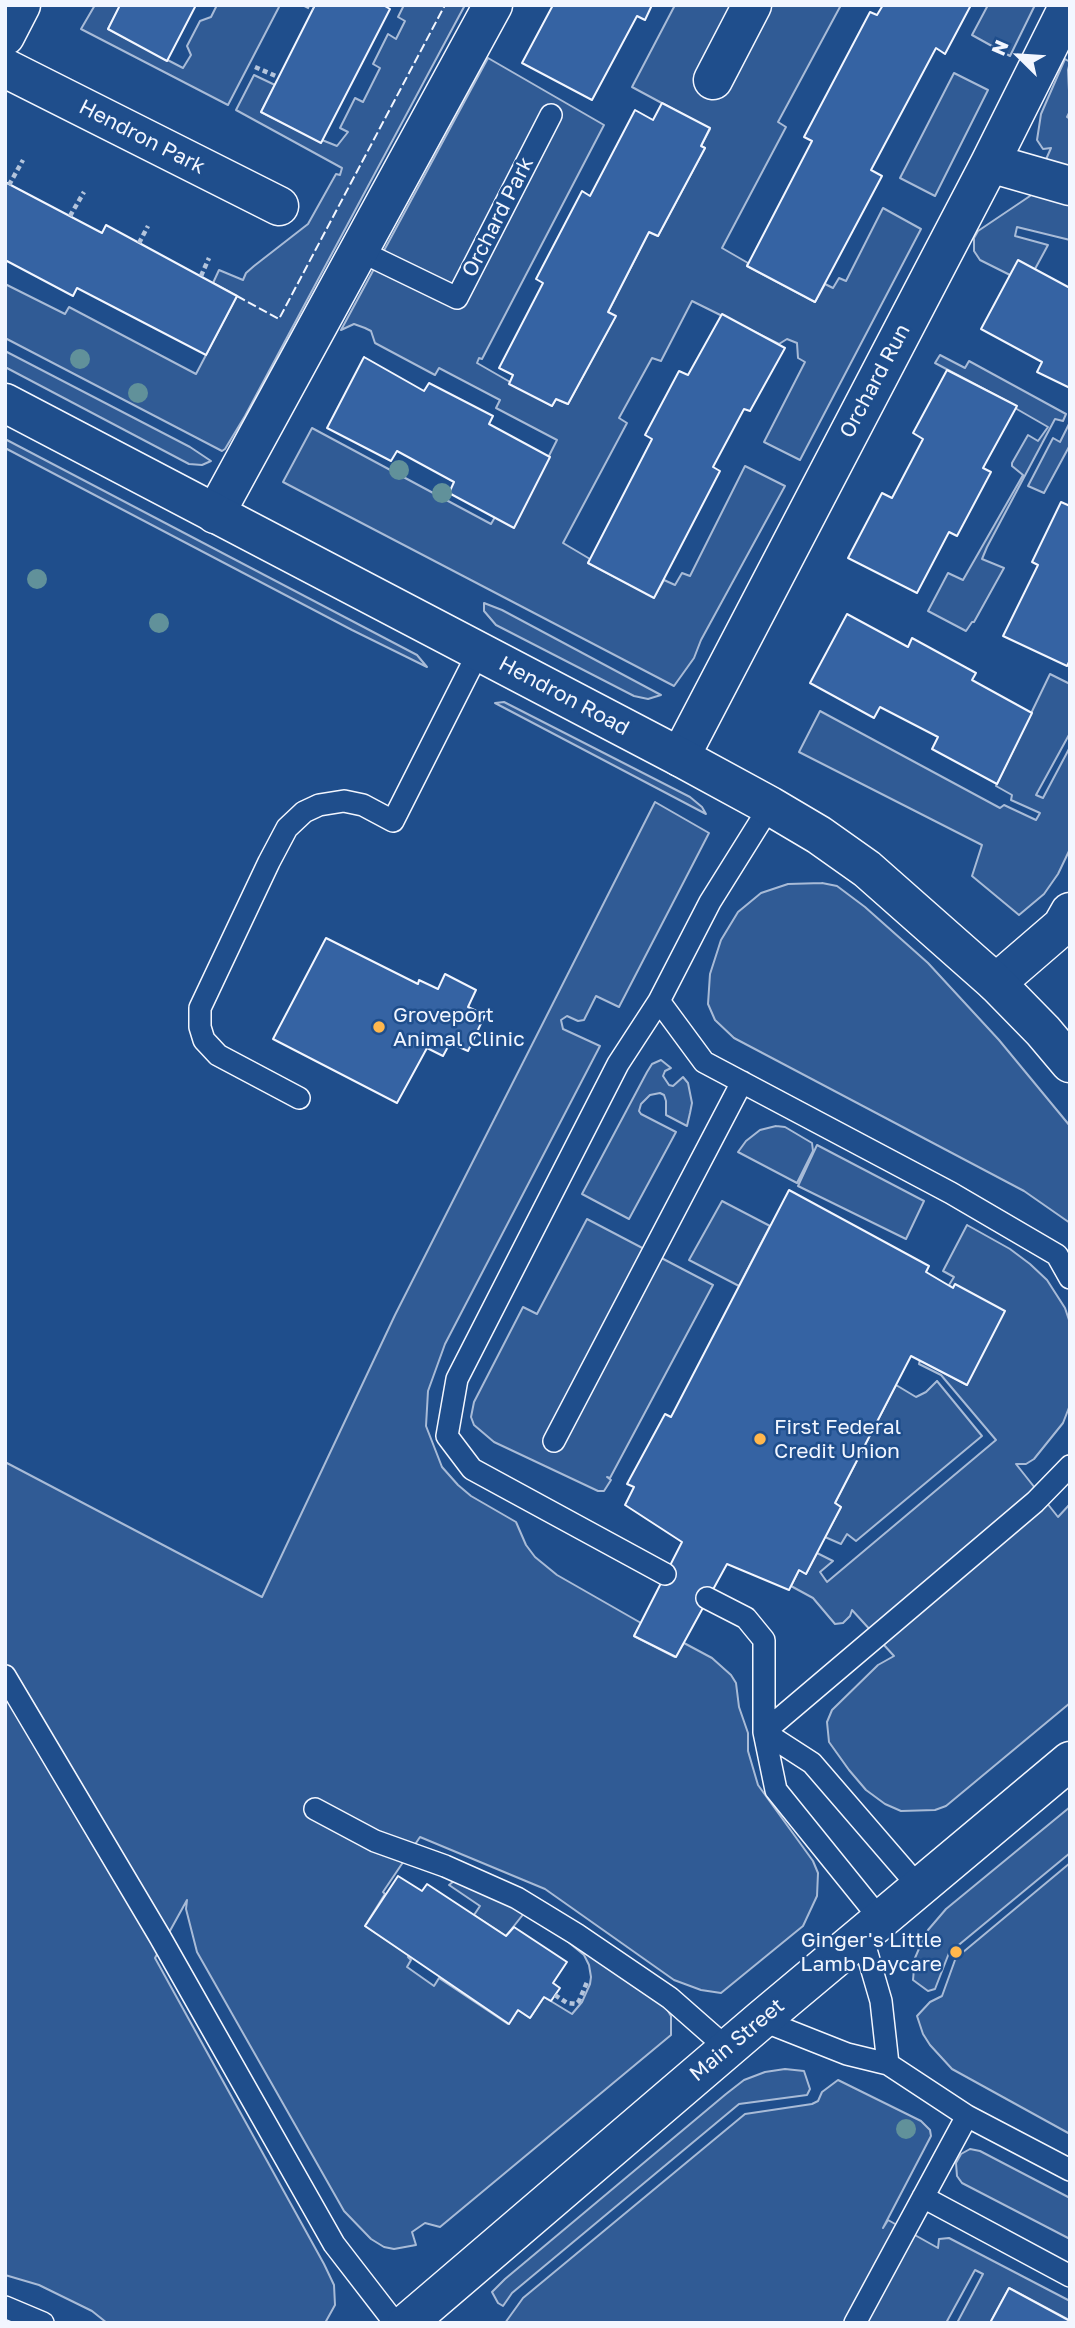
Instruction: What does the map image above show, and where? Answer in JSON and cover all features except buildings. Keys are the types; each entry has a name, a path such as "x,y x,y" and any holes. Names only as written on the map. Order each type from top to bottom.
{"street":[{"path":"5,36 21,5"},
{"path":"215,514 493,5"},
{"path":"713,80 752,5"},
{"name":"Orchard Run","path":"680,757 990,163 1069,5"},
{"name":"Hendron Park","path":"5,68 279,206"},
{"path":"990,163 1070,186"},
{"name":"Hendron Road","path":"5,403 680,757 819,835 867,869 996,983 1070,1063"},
{"path":"996,983 1067,923"},
{"name":"Main Street","path":"407,2323 761,2020 1070,1761"}],"lane":[{"name":"Orchard Park","path":"360,251 457,298 551,115"},
{"path":"299,1098 218,1055 204,1040 200,1027 201,1008 287,828 304,812 320,805 344,801 363,806 393,821 479,651"},
{"path":"665,1574 472,1469 447,1436 457,1379 618,1064 659,1001 710,902 770,806"},
{"path":"659,1001 704,1062 951,1193 1057,1255 1070,1278"},
{"path":"554,1441 741,1082"},
{"path":"764,1732 1035,1502 1070,1466"},
{"path":"707,1598 746,1618 764,1640 764,1732 775,1790 871,1928 888,2064"},
{"path":"5,1676 160,1937 334,2244 395,2323"},
{"path":"764,1732 811,1763 919,1887"},
{"path":"314,1809 375,1841 446,1866 517,1898 576,1934 670,1998 728,2049"},
{"path":"761,2020 847,2054 888,2064 967,2116 1070,2170"},
{"path":"855,2323 967,2116"},
{"path":"923,2197 1070,2276"},
{"path":"5,2307 43,2323"}],"path":[{"path":"305,5 313,9"},
{"path":"255,66 278,77"},
{"path":"9,185 23,160"},
{"path":"70,216 84,192"},
{"path":"139,243 148,226"},
{"path":"201,276 209,258"}],"shaded area":[{"path":"95,5 120,6 108,29 183,68 191,55 187,46 200,21 211,17 217,5 280,5 228,105 81,29"},
{"path":"404,5 465,5 225,449 222,451 5,338 5,284 65,314 69,307 196,374 237,296 213,283 219,270 243,280 254,266 308,224 342,168 236,110 254,75 275,85 261,112 321,142 322,140 337,146 348,132 340,128 355,98 363,102 380,68 373,64 388,34 396,39 405,21 398,17"},
{"path":"675,5 841,5 778,122 786,127 722,248 748,263 747,266 815,302 825,284 833,288 839,278 846,281 883,208 921,229 800,460 764,442 805,362 798,358 797,343 787,339 779,344 692,301 661,361 652,358 619,418 627,423 563,543 590,559 588,563 654,597 664,580 675,585 682,573 690,576 745,466 785,486 701,640 694,658 674,686 283,482 312,428 491,524 495,517 513,527 557,440 496,408 500,400 439,368 435,375 375,343 371,331 354,324 341,330 488,58 604,125 482,359 479,358 477,363 552,406 556,399 568,404 615,317 608,312 649,232 658,236 705,148 701,146 710,129 632,87"},
{"path":"988,5 1035,5 1010,56 972,35"},
{"path":"1065,59 1070,62 1070,111 1067,117 1070,119 1070,240 1017,227 1015,236 1048,245 1035,269 1010,275 980,260 974,251 974,238 978,231 1030,196 1051,148 1043,149 1037,140 1041,114"},
{"path":"954,73 988,90 935,196 900,178"},
{"path":"5,351 190,447 211,461 202,465 189,464 5,367"},
{"path":"940,355 965,368 969,361 1066,414 1063,421 1055,419 987,547 982,559 1004,568 974,622 966,631 928,611 948,573 963,580 1023,475 1012,463 1028,435 1038,441 1048,427 1015,408 1016,406 935,363"},
{"path":"1070,422 1070,445 1044,493 1028,486 1053,438 1060,442"},
{"path":"5,439 417,655 427,667 5,448"},
{"path":"484,603 661,695 648,699 634,696 496,625 484,611"},
{"path":"1050,674 1070,684 1070,733 1036,795 1043,798 1070,747 1070,849 1058,874 1044,894 1019,915 972,876 982,845 799,752 820,711 1000,808 1004,805 1036,820 1040,813 1011,800 1012,795 996,786"},
{"path":"504,702 690,797 706,814 495,703"},
{"path":"655,802 709,833 619,1007 596,996 584,1020 578,1021 567,1016 561,1020 563,1029 600,1046 445,1344 428,1391 426,1426 442,1467 471,1496 516,1522 526,1545 535,1557 557,1575 641,1623 634,1636 675,1657 684,1643 712,1658 731,1675 736,1683 739,1707 748,1733 748,1751 758,1785 813,1861 818,1873 817,1896 803,1926 721,1993 701,1990 674,1980 545,1889 420,1837 383,1892 385,1894 365,1926 409,1955 411,1960 407,1967 434,1986 439,1978 508,2024 518,2010 530,2018 544,1997 572,2014 582,2002 591,1977 584,1955 561,1936 664,2004 671,2016 671,2035 440,2227 425,2223 412,2232 416,2245 394,2249 384,2247 371,2239 344,2211 197,1952 186,1909 187,1900 155,1958 324,2264 334,2285 335,2305 325,2323 107,2323 92,2311 39,2285 5,2275 5,1462 262,1597 395,1315"},
{"path":"822,883 837,886 865,907 928,963 999,1040 1070,1126 1070,1223 1024,1191 734,1038 715,1020 708,1004 710,974 721,940 738,912 761,893 788,884"},
{"path":"661,1060 671,1068 665,1071 663,1076 669,1085 673,1086 683,1077 688,1083 692,1103 690,1113 687,1126 666,1115 666,1101 660,1093 650,1095 641,1104 641,1114 676,1132 629,1219 582,1194 647,1072 652,1064"},
{"path":"785,1127 812,1143 813,1151 797,1183 738,1152 746,1141 760,1130"},
{"path":"817,1145 924,1201 906,1239 798,1186"},
{"path":"722,1201 770,1226 739,1286 689,1260"},
{"path":"587,1219 713,1285 610,1478 607,1477 611,1480 604,1491 598,1491 494,1442 474,1425 471,1417 474,1402 523,1307 537,1314"},
{"path":"967,1225 1010,1249 1047,1280 1065,1308 1070,1323 1070,1405 1063,1423 1034,1459 1026,1464 1016,1464 1058,1517 1070,1504 1070,1703 946,1806 935,1810 901,1811 885,1804 866,1790 849,1770 829,1742 827,1722 832,1710 878,1665 894,1656 852,1610 843,1623 835,1624 813,1598 791,1586 799,1570 806,1574 817,1553 833,1561 820,1572 827,1582 996,1440 941,1375 919,1364 920,1360 967,1385 955,1285 953,1288 949,1285 954,1277 943,1271"},
{"path":"937,1381 982,1436 856,1541 847,1534 841,1544 825,1537 841,1507 835,1503 896,1385 916,1397"},
{"path":"1070,1807 1070,1853 949,1953 935,1989 928,1991 913,1980 915,1958 921,1944 928,1930 946,1909"},
{"path":"1070,1863 1070,2134 952,2069 930,2045 917,2016 930,2002 942,1996 955,1960 962,1953"},
{"path":"454,1881 525,1912 506,1936 474,1915 480,1906 449,1885"},
{"path":"785,2069 804,2071 810,2089 807,2095 739,2104 512,2293 503,2306 498,2303 492,2292 505,2279 726,2094 744,2080 765,2072"},
{"path":"838,2080 921,2121 930,2130 931,2136 883,2228 888,2220 938,2248 939,2239 949,2238 1070,2301 1069,2320 1009,2288 990,2323 957,2323 983,2274 975,2270 946,2323 505,2323 523,2298 745,2114 812,2104"},
{"path":"970,2149 980,2151 1070,2198 1070,2239 962,2183 957,2176 956,2163 961,2154"}],"fence":[{"path":"237,296 279,319 445,5"}],"place":[{"name":"Groveport Animal Clinic","path":"379,1027"},
{"name":"First Federal Credit Union","path":"760,1439"},
{"name":"Ginger's Little Lamb Daycare","path":"956,1952"}]}
